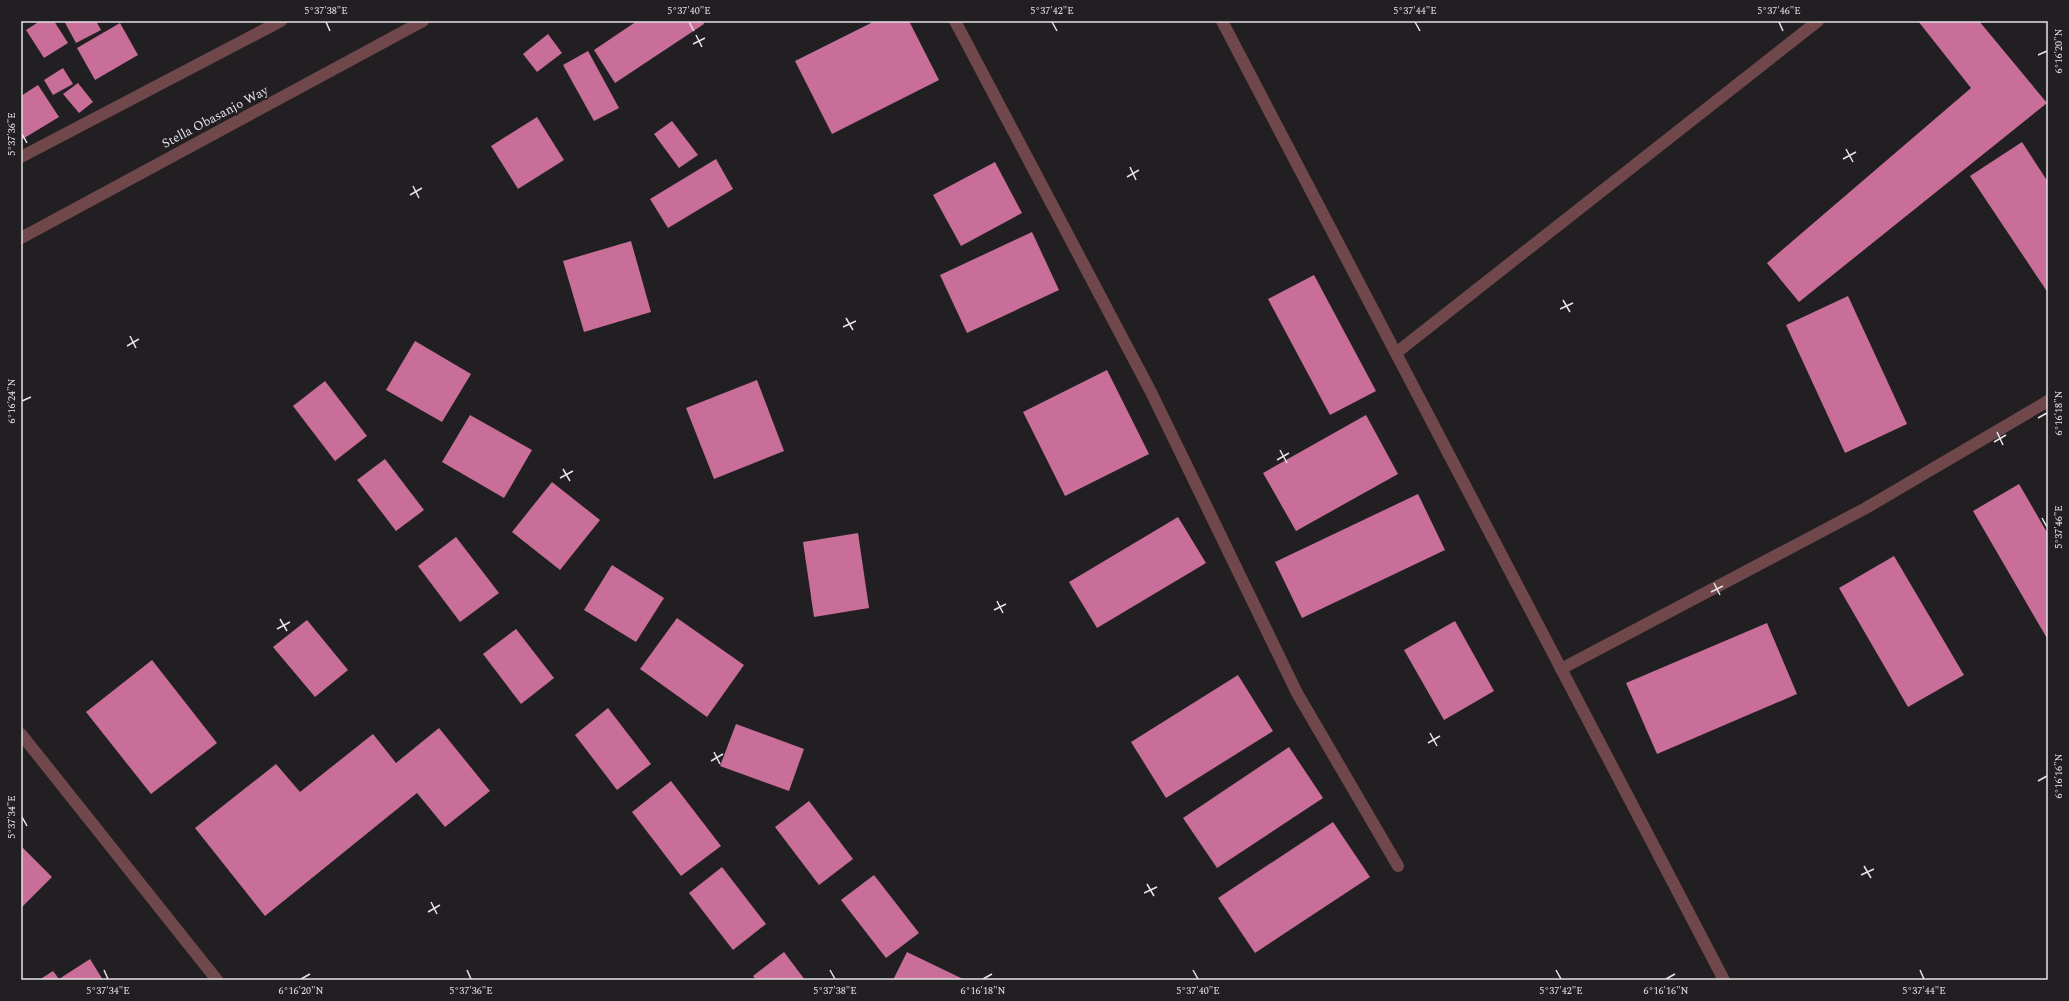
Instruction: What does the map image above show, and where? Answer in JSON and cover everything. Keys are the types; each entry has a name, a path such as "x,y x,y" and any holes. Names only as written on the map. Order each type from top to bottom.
{"street":[{"path":"21,157 281,21"},
{"name":"Stella Obasanjo Way","path":"21,238 423,21"},
{"path":"955,21 1151,392 1297,693 1398,866"},
{"path":"1222,21 1724,980"},
{"path":"1396,353 1818,21"},
{"path":"1561,669 1866,508 2048,401"},
{"path":"21,734 217,980"}],"building":[{"path":"40,21 54,21 68,43 44,58 26,30"},
{"path":"64,21 96,21 101,30 76,43"},
{"path":"637,21 703,21 704,24 615,83 594,50"},
{"path":"875,21 909,21 939,80 832,134 795,61"},
{"path":"1918,21 1979,21 2047,103 1799,302 1767,263 1971,88"},
{"path":"120,23 138,55 95,80 77,48"},
{"path":"548,34 562,53 537,72 523,54"},
{"path":"588,51 619,108 594,121 563,65"},
{"path":"63,68 73,84 53,95 44,80"},
{"path":"78,83 93,102 79,113 63,94"},
{"path":"38,85 59,117 21,140 21,96"},
{"path":"537,117 564,160 518,189 491,146"},
{"path":"672,121 698,155 679,168 654,134"},
{"path":"2022,142 2048,182 2048,293 1970,176"},
{"path":"716,159 733,189 668,228 650,199"},
{"path":"995,162 1022,213 961,246 933,195"},
{"path":"1032,232 1059,290 967,333 940,275"},
{"path":"631,241 651,312 584,332 563,261"},
{"path":"1314,275 1376,391 1330,415 1268,299"},
{"path":"1848,296 1907,424 1845,453 1786,325"},
{"path":"415,341 471,374 442,422 386,390"},
{"path":"1107,370 1149,454 1065,496 1023,412"},
{"path":"757,380 784,451 714,479 686,408"},
{"path":"325,381 367,436 335,461 293,406"},
{"path":"470,415 532,450 504,498 442,462"},
{"path":"1366,415 1398,474 1296,531 1263,473"},
{"path":"385,459 424,510 396,531 357,480"},
{"path":"552,482 600,520 560,570 512,532"},
{"path":"2019,484 2048,534 2048,640 1973,511"},
{"path":"1418,494 1445,550 1302,618 1275,562"},
{"path":"1178,517 1206,563 1097,628 1069,582"},
{"path":"858,533 869,608 814,617 803,542"},
{"path":"456,537 499,593 460,622 418,566"},
{"path":"1894,556 1964,675 1908,707 1839,588"},
{"path":"612,565 664,598 636,642 584,610"},
{"path":"677,618 744,665 707,717 640,669"},
{"path":"307,620 348,670 315,697 273,647"},
{"path":"1455,621 1494,691 1444,720 1404,650"},
{"path":"1767,623 1797,694 1657,754 1626,683"},
{"path":"516,629 554,678 521,704 483,654"},
{"path":"152,660 217,743 151,794 86,712"},
{"path":"1238,675 1273,731 1166,798 1131,742"},
{"path":"608,708 651,764 617,790 575,735"},
{"path":"736,724 804,749 789,791 720,766"},
{"path":"439,728 490,791 445,827 417,793 265,916 195,828 276,764 300,792 373,734 396,763"},
{"path":"1289,747 1323,798 1217,868 1183,818"},
{"path":"671,781 721,846 681,876 632,812"},
{"path":"809,801 853,859 819,885 775,827"},
{"path":"1333,822 1370,877 1255,953 1218,898"},
{"path":"21,846 52,877 21,908"},
{"path":"722,867 766,924 733,950 689,893"},
{"path":"874,875 919,933 886,958 841,900"},
{"path":"784,952 805,980 756,980 753,976"},
{"path":"907,952 965,980 893,980"},
{"path":"90,959 103,980 39,980 53,971 59,979"}]}
